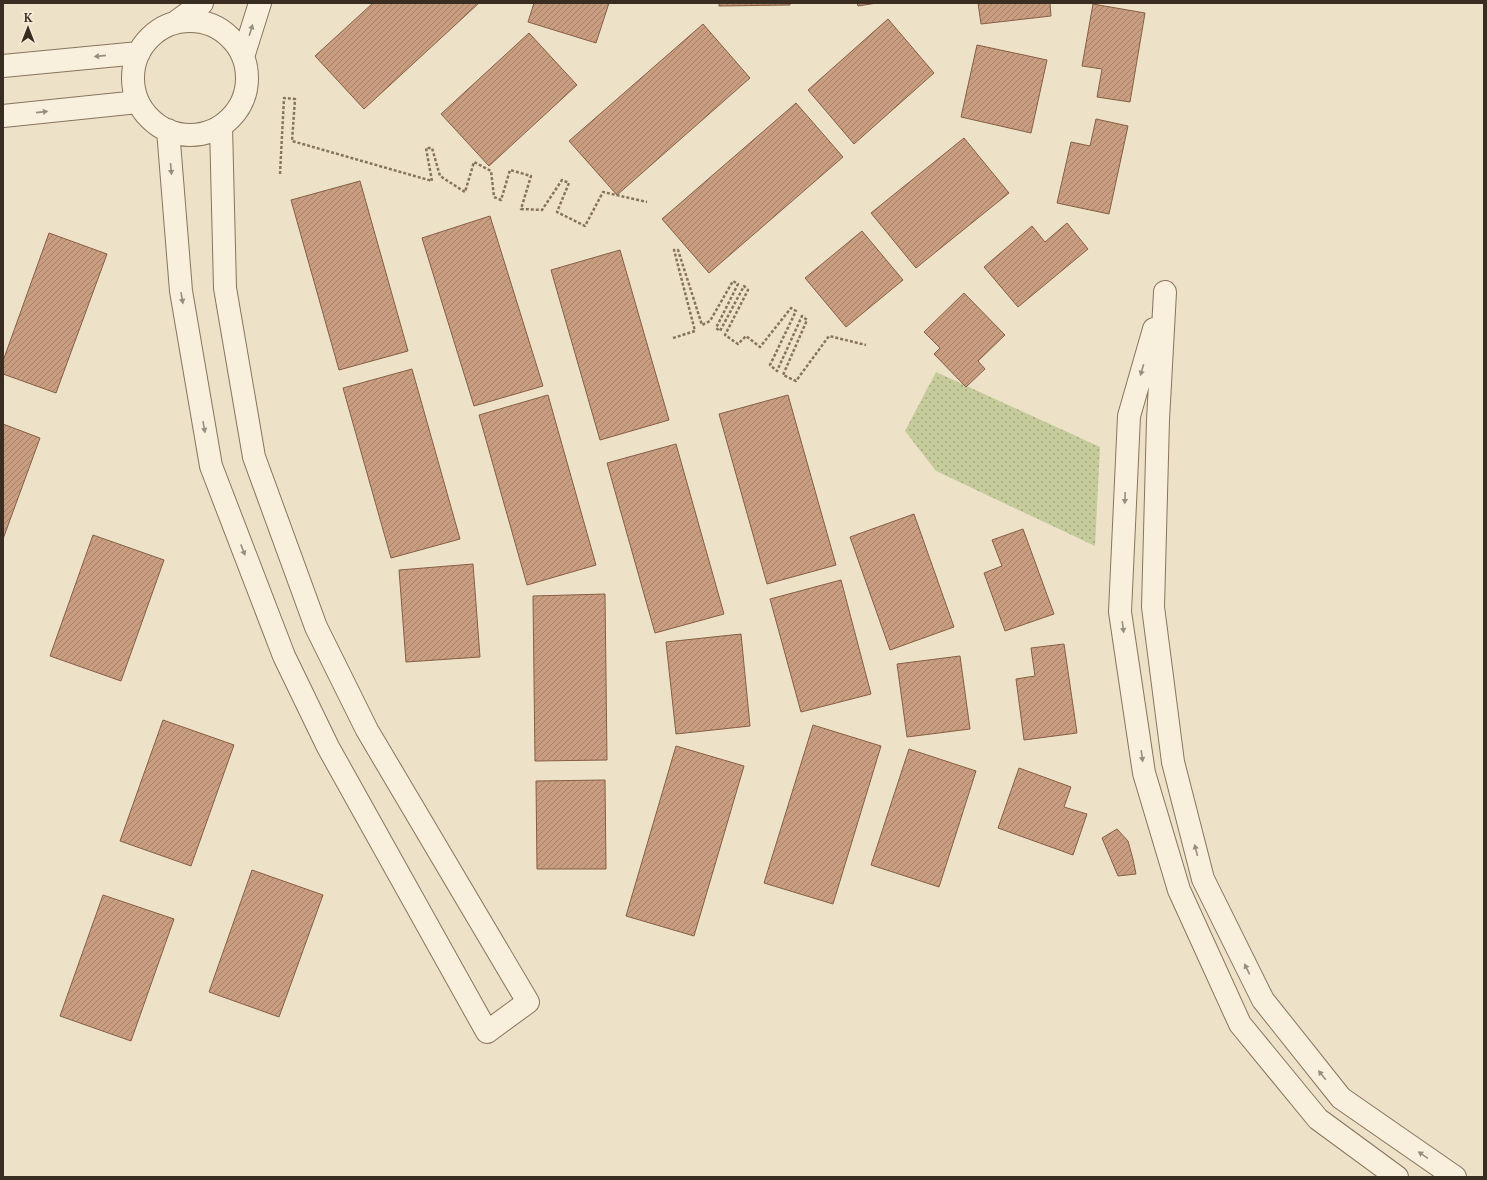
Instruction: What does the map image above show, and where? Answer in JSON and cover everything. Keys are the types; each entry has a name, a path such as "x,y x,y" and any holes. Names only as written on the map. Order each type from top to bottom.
{"street":[{"path":"176,22 192,21 208,24 223,31 235,42 243,57 247,76 244,95 235,113 221,126 204,133 186,134 168,130 156,123 146,114 138,102 133,86 133,69 139,52 148,40 160,29 176,22 202,3"},
{"path":"243,57 260,3"},
{"path":"3,66 139,52"},
{"path":"3,116 138,102"},
{"path":"168,130 181,291 211,466 284,656 321,733 487,1032 528,1002 367,730 316,627 254,458 225,288 221,126"},
{"path":"1397,1177 1318,1119 1240,1024 1179,890 1144,774 1120,612 1129,416 1165,292 1158,420 1153,607 1174,762 1203,879 1263,1000 1341,1098 1455,1177"}],"path":[{"path":"280,174 284,98 295,99 292,142 432,181 426,148 432,148 440,176 465,192 474,162 491,171 494,197 501,200 510,170 531,176 521,209 542,210 562,180 569,183 557,212 585,226 603,192 647,202"},
{"path":"673,338 695,332 674,250 678,250 702,324 710,321 733,281 738,284 716,328 720,332 744,286 748,290 725,335 738,344 746,336 760,347 791,308 796,311 770,365 777,371 802,316 807,320 783,375 796,381 828,336 866,345"}],"green space":[{"path":"936,372 1100,447 1095,546 936,471 905,431"}],"building":[{"path":"373,3 479,3 364,109 315,56"},
{"path":"534,3 609,3 596,43 528,22"},
{"path":"719,3 790,3 790,5 719,6"},
{"path":"857,3 877,3 858,6"},
{"path":"978,3 1050,3 1051,16 981,24"},
{"path":"1093,4 1145,13 1130,102 1097,97 1102,69 1082,66"},
{"path":"888,19 934,73 854,144 808,90"},
{"path":"703,24 750,78 617,195 569,141"},
{"path":"529,33 577,85 489,166 441,114"},
{"path":"977,45 1047,60 1031,133 961,117"},
{"path":"796,103 843,157 709,273 662,219"},
{"path":"1096,119 1128,126 1109,214 1057,203 1071,142 1090,146"},
{"path":"964,138 1009,193 916,268 871,213"},
{"path":"360,181 408,351 339,370 291,200"},
{"path":"490,216 543,386 474,406 422,238"},
{"path":"1067,223 1088,249 1018,307 984,267 1032,226 1045,242"},
{"path":"862,231 903,280 846,327 805,278"},
{"path":"49,233 107,254 56,393 3,374 3,361"},
{"path":"620,250 669,420 600,440 551,270"},
{"path":"964,293 1005,335 978,361 985,369 966,387 934,354 940,348 924,332"},
{"path":"412,369 460,539 391,558 343,388"},
{"path":"548,395 596,565 527,585 479,415"},
{"path":"788,395 836,565 767,584 719,414"},
{"path":"3,424 40,438 3,539"},
{"path":"676,444 724,614 655,633 607,463"},
{"path":"914,514 954,627 890,650 850,537"},
{"path":"1023,529 1054,614 1005,631 984,573 1002,566 992,540"},
{"path":"93,535 164,560 121,681 50,656"},
{"path":"473,564 480,657 406,662 399,570"},
{"path":"841,580 871,694 801,712 770,599"},
{"path":"605,594 607,760 535,761 533,596"},
{"path":"741,634 750,726 676,734 666,642"},
{"path":"1064,644 1077,733 1024,740 1016,679 1035,676 1031,648"},
{"path":"960,656 970,729 907,737 897,664"},
{"path":"163,720 234,745 191,866 120,841"},
{"path":"813,725 881,746 833,904 764,883"},
{"path":"676,746 744,766 694,936 626,916"},
{"path":"909,749 976,771 939,887 871,865"},
{"path":"1019,768 1071,787 1064,807 1087,814 1073,855 998,828"},
{"path":"605,780 606,869 537,869 536,781"},
{"path":"1117,829 1128,841 1136,874 1118,876 1102,838"},
{"path":"252,870 323,895 279,1017 209,992"},
{"path":"103,895 174,919 131,1041 60,1016"}]}
